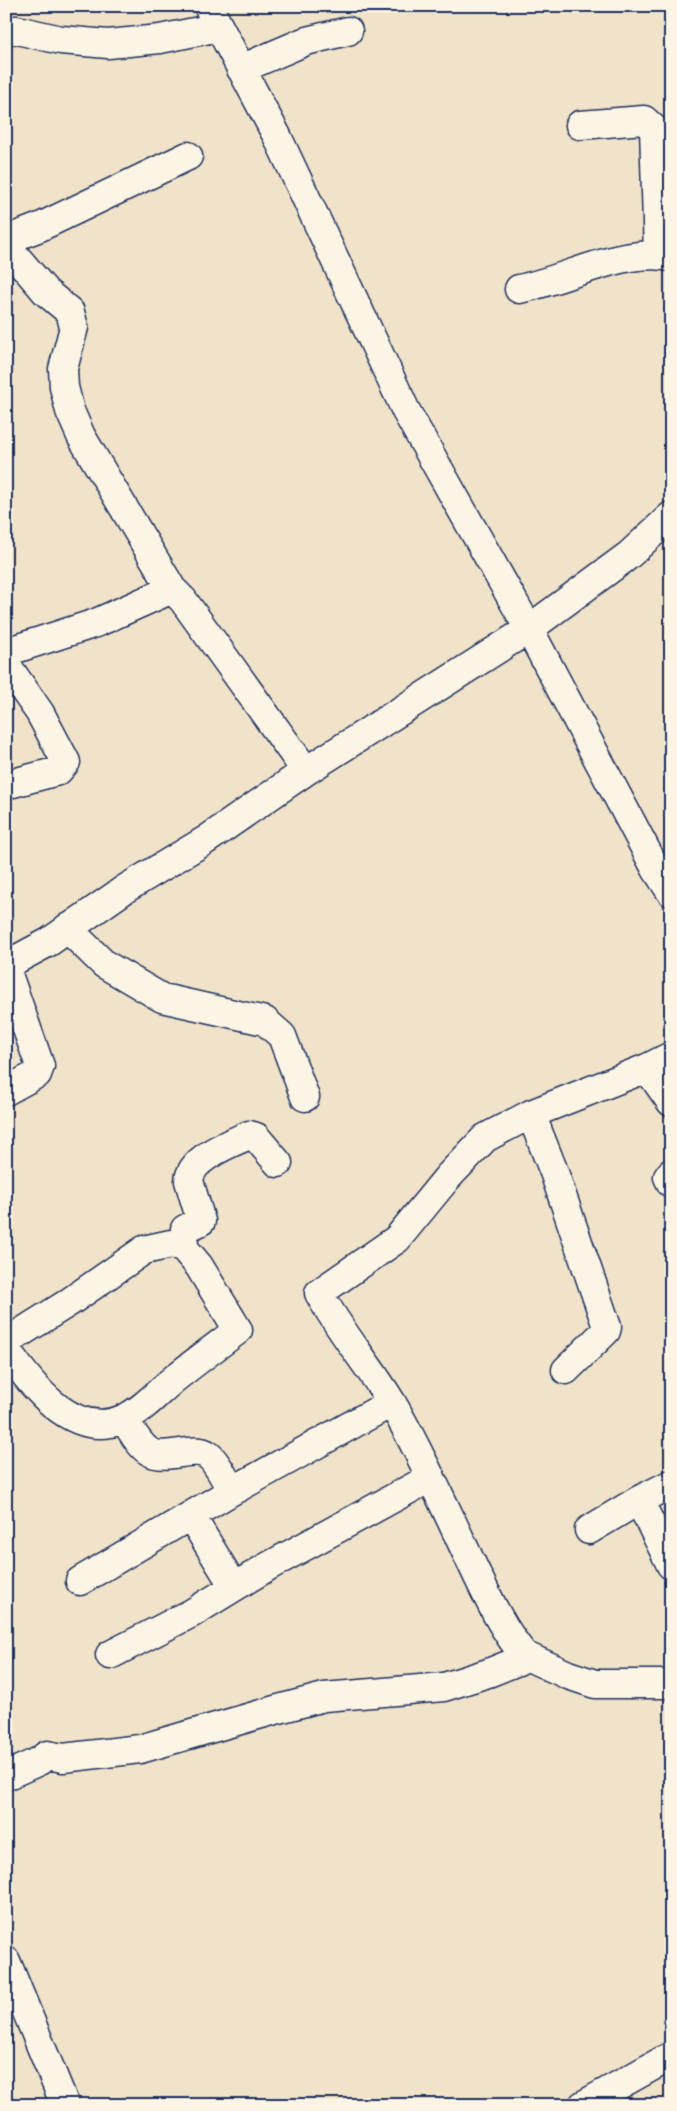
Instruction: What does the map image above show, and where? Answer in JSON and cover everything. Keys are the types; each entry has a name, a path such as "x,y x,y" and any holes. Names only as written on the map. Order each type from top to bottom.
{"street":[{"path":"6,30 17,30 61,40 108,44 160,39 213,16 277,136 406,411 529,629 656,869 671,892"},
{"path":"241,69 306,41 348,31"},
{"path":"519,289 540,285 605,262 665,256 654,129 644,120 580,124"},
{"path":"6,240 40,227 188,156"},
{"path":"6,245 46,292 70,312 74,327 63,369 64,387 70,411 82,436 172,589 189,608 306,771"},
{"path":"6,1091 37,1074 40,1066 6,967 49,942 125,889 206,840 306,771 529,629 629,555 671,516"},
{"path":"6,652 96,623 172,589"},
{"path":"6,664 40,713 66,762 58,770 13,783"},
{"path":"67,928 104,964 162,998 265,1021 282,1036 305,1097"},
{"path":"671,1102 659,1062 531,1114 485,1138 446,1178 397,1239 319,1292 335,1322 391,1403 506,1633 524,1655 568,1675 595,1684 671,1684"},
{"path":"531,1114 554,1172 608,1327 566,1370"},
{"path":"183,1248 185,1229 201,1221 188,1180 189,1174 194,1167 214,1150 249,1135 256,1138 278,1163"},
{"path":"671,1173 668,1177 671,1183"},
{"path":"6,1342 68,1303 144,1250 171,1244 183,1248 199,1266 238,1330 174,1379 140,1408 124,1419 105,1424 80,1422 44,1397 6,1349"},
{"path":"80,1581 232,1491 391,1403"},
{"path":"124,1419 149,1452 158,1455 199,1452 207,1454 232,1491"},
{"path":"110,1655 192,1613 234,1587 430,1478"},
{"path":"589,1530 639,1500 671,1484"},
{"path":"639,1500 671,1566"},
{"path":"191,1516 234,1587"},
{"path":"6,1776 39,1761 47,1755 63,1758 140,1750 266,1712 324,1697 444,1687 488,1673 518,1660 524,1655"},
{"path":"6,1962 65,2105"},
{"path":"583,2105 671,2056"}]}
